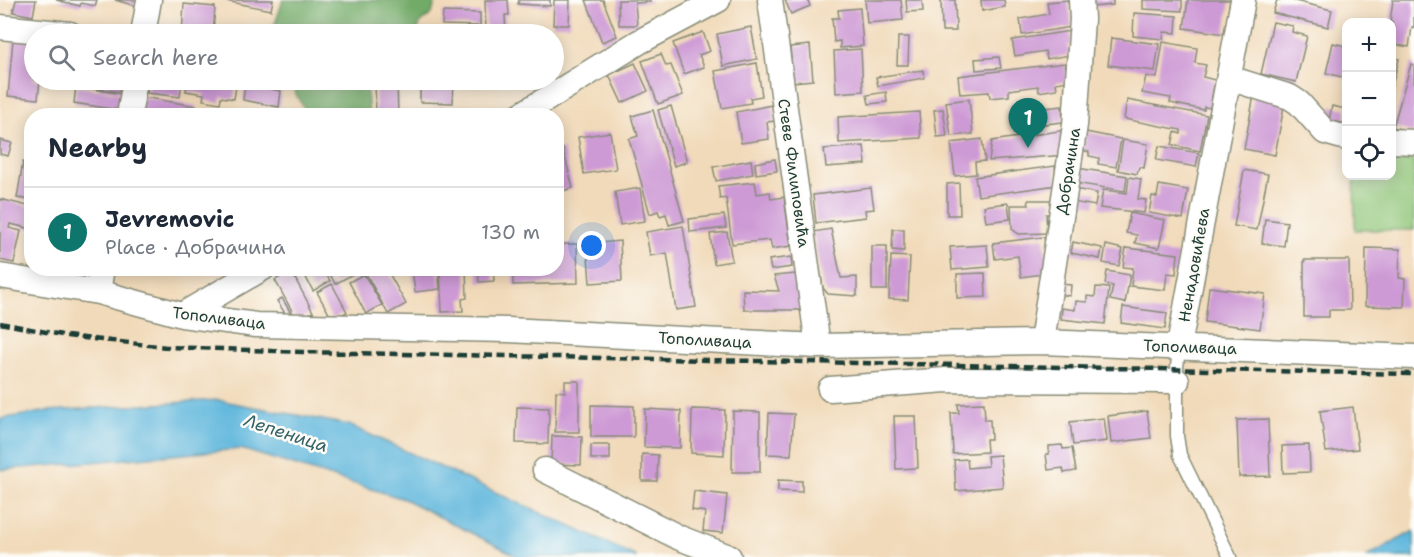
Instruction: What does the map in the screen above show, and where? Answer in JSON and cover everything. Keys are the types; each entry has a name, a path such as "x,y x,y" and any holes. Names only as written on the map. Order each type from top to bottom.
{"street":[{"path":"145,24 149,0"},
{"path":"564,88 639,42 718,0"},
{"name":"Стеве Филиповића","path":"770,0 818,346"},
{"name":"Добрачина","path":"1042,342 1075,125 1082,0"},
{"name":"Ненадовићева","path":"1179,346 1243,0"},
{"path":"0,27 24,29"},
{"path":"1229,78 1290,97 1299,103 1325,132 1342,137"},
{"path":"130,108 133,90"},
{"path":"532,108 561,90"},
{"path":"1396,141 1414,142"},
{"name":"Тополиваца","path":"0,276 100,280 182,315 256,325 508,330 818,346 1042,342 1414,357"},
{"path":"182,315 249,276"},
{"path":"830,389 946,380 1177,381"},
{"path":"545,470 680,538 729,557"}],"lane":[{"name":"Ненадовићева","path":"1179,346 1177,436 1180,455 1230,557"}],"green space":[{"path":"283,0 437,0 432,14 420,24 275,24"},
{"path":"294,90 367,90 368,108 304,108"},
{"path":"1396,160 1414,160 1414,230 1355,230 1354,180 1396,180"}],"water":[{"name":"Лепеница","path":"218,400 349,425 637,557 519,557 404,499 241,449 0,470 0,419 48,411"},
{"path":"1414,531 1414,557 1366,557"}],"building":[{"path":"16,0 36,0 33,16 13,12"},
{"path":"56,0 97,0 95,6 81,3 80,6"},
{"path":"115,0 137,0 136,6"},
{"path":"221,0 273,0 271,10"},
{"path":"485,0 508,0 509,15 505,15 505,24 486,24"},
{"path":"519,0 550,0 550,6 518,4"},
{"path":"554,0 570,0 569,25 553,24"},
{"path":"586,0 603,0 617,36 602,42"},
{"path":"618,0 650,0 650,2 635,3 637,25 619,25"},
{"path":"785,0 808,0 810,6 791,14"},
{"path":"865,0 901,0 903,20 867,23"},
{"path":"906,0 922,0 923,11 907,12"},
{"path":"941,0 955,0 956,31 942,31"},
{"path":"981,0 1004,0 1005,7 982,11"},
{"path":"1068,0 1072,27 1022,35 1020,19 1049,14 1047,2"},
{"path":"1091,0 1113,0 1113,5 1092,7"},
{"path":"1143,0 1182,0 1182,11 1143,9"},
{"path":"1188,0 1230,0 1225,34 1184,28"},
{"path":"1277,0 1291,0 1332,10 1328,27 1273,13"},
{"path":"1393,0 1414,0 1414,28 1412,27 1409,47 1396,45 1396,18 1391,18"},
{"path":"184,4 215,7 214,24 183,24"},
{"path":"860,8 863,46 840,48 840,41 834,42 832,18 839,18 838,10"},
{"path":"443,12 480,13 480,24 442,24"},
{"path":"1134,13 1177,16 1176,33 1164,32 1163,39 1133,36"},
{"path":"1273,22 1293,26 1292,32 1307,36 1296,82 1261,74"},
{"path":"751,27 757,59 723,66 717,34"},
{"path":"1070,31 1072,45 1068,45 1070,55 1047,59 1045,51 1015,56 1012,40"},
{"path":"703,32 710,51 699,55 704,67 684,74 673,43"},
{"path":"898,37 909,37 908,65 897,65"},
{"path":"1111,38 1159,44 1155,71 1108,65"},
{"path":"13,39 24,40 24,90 39,90 38,99 8,96"},
{"path":"1163,42 1197,48 1195,63 1206,65 1203,77 1215,80 1210,108 1204,107 1204,110 1170,103 1171,98 1142,93 1146,76 1157,78"},
{"path":"1333,43 1342,45 1342,77 1326,73"},
{"path":"810,45 813,80 793,82 790,47"},
{"path":"861,49 863,91 836,93 834,51"},
{"path":"661,54 666,66 671,65 683,95 658,104 642,61"},
{"path":"999,57 1001,68 976,70 975,59"},
{"path":"635,63 648,91 622,103 609,75"},
{"path":"757,63 762,96 750,98 751,103 722,108 715,71"},
{"path":"1065,63 1068,81 1056,83 1057,89 1039,92 1038,86 1009,90 1009,96 990,98 989,92 960,94 958,76"},
{"path":"1411,64 1414,65 1414,133 1396,128 1396,116"},
{"path":"923,70 924,78 878,86 876,77"},
{"path":"76,90 99,90 122,94 119,108 74,103"},
{"path":"147,90 181,90 180,97 147,93"},
{"path":"235,90 234,99 221,97 220,103 203,100 204,94 186,91"},
{"path":"244,90 281,91 279,107 243,100"},
{"path":"375,90 397,90 398,108 376,108"},
{"path":"420,90 454,90 453,103 420,102"},
{"path":"886,92 887,102 869,104 867,95"},
{"path":"1254,95 1285,101 1275,155 1244,149"},
{"path":"143,97 196,106 196,108 141,108"},
{"path":"969,99 973,134 951,136 946,102"},
{"path":"1127,100 1207,115 1200,151 1172,145 1175,132 1181,134 1181,130 1124,119"},
{"path":"1035,102 1035,109 1062,106 1063,122 1018,127 1015,104"},
{"path":"772,105 775,121 767,122 769,139 741,143 736,112"},
{"path":"671,106 687,162 674,166 658,110"},
{"path":"1332,106 1342,108 1342,123 1329,120"},
{"path":"943,109 947,136 937,137 934,110"},
{"path":"653,110 684,221 669,225 666,214 660,216 658,211 650,214 629,139 638,136 632,116"},
{"path":"919,112 921,138 839,143 838,117"},
{"path":"1065,130 1066,155 989,161 992,141"},
{"path":"610,132 616,169 584,174 578,137"},
{"path":"1086,132 1121,139 1116,167 1098,164 1099,158 1089,156 1089,152 1083,150"},
{"path":"982,139 985,161 975,162 976,174 955,176 951,143"},
{"path":"0,140 12,143 8,156 0,154"},
{"path":"1123,140 1148,144 1144,168 1139,167 1137,174 1118,170"},
{"path":"864,146 866,164 826,167 824,149"},
{"path":"1159,146 1199,153 1196,167 1156,160"},
{"path":"564,153 573,188 564,191"},
{"path":"775,159 777,171 756,174 755,163"},
{"path":"751,160 753,174 716,181 713,167"},
{"path":"23,162 24,162 24,199 17,198"},
{"path":"1055,166 1057,185 978,196 975,177"},
{"path":"1077,168 1127,176 1125,191 1074,183"},
{"path":"1244,170 1268,174 1257,230 1234,226"},
{"path":"1129,177 1141,179 1138,199 1146,200 1144,213 1100,208 1103,190 1127,193"},
{"path":"755,182 757,194 770,192 771,199 784,197 791,246 772,249 770,240 732,244 726,198 720,199 718,186"},
{"path":"959,183 960,215 947,215 947,184"},
{"path":"1159,185 1188,190 1183,219 1149,213 1152,196 1157,197"},
{"path":"640,188 645,221 620,225 615,192"},
{"path":"871,188 874,209 865,210 866,217 816,223 813,195"},
{"path":"1074,189 1097,193 1095,206 1072,202"},
{"path":"0,199 24,205 24,227 10,224 9,228 21,231 14,263 0,260"},
{"path":"1028,200 1052,200 1052,214 1046,214 1047,233 1019,234 1012,229 1011,205 1029,205"},
{"path":"1008,203 1010,219 986,222 984,206"},
{"path":"1130,213 1165,220 1159,248 1135,243 1137,235 1126,233"},
{"path":"724,215 726,228 690,232 689,219"},
{"path":"1265,219 1287,222 1284,246 1262,243"},
{"path":"683,226 696,307 676,310 667,253 650,256 646,232"},
{"path":"831,229 841,278 857,277 857,296 828,294 823,288 813,232"},
{"path":"893,229 904,229 904,251 892,250"},
{"path":"727,232 732,261 714,264 710,234"},
{"path":"1044,237 1049,273 1021,277 1018,256 995,259 993,243"},
{"path":"620,241 622,281 590,283 587,244"},
{"path":"1073,242 1102,248 1100,259 1071,253"},
{"path":"564,244 577,244 578,283 513,285 513,276 564,276"},
{"path":"987,245 989,267 952,270 950,247"},
{"path":"1106,245 1123,249 1119,266 1103,263"},
{"path":"872,246 887,246 887,290 872,290"},
{"path":"1126,248 1178,254 1176,274 1167,273 1165,290 1131,286 1133,268 1123,267"},
{"path":"1366,248 1400,249 1399,278 1405,279 1404,307 1365,306"},
{"path":"891,256 910,257 908,300 889,299"},
{"path":"791,257 792,267 771,270 769,260"},
{"path":"1304,260 1349,260 1350,310 1329,310 1329,317 1304,317"},
{"path":"1107,271 1130,275 1125,303 1110,300 1113,286 1105,284"},
{"path":"985,273 986,297 957,298 957,274"},
{"path":"796,274 803,310 744,310 743,290 779,291 774,276"},
{"path":"282,276 294,276 313,312 297,320 275,280"},
{"path":"305,276 327,276 330,281 313,291"},
{"path":"331,276 350,276 335,284"},
{"path":"365,276 382,305 366,314 349,282"},
{"path":"367,276 390,276 406,304 388,314"},
{"path":"413,276 439,276 440,289 415,292"},
{"path":"440,276 466,276 467,298 462,299 463,311 442,312"},
{"path":"479,276 494,276 494,281 479,282"},
{"path":"332,284 347,312 332,319 317,292"},
{"path":"1060,284 1071,285 1070,296 1058,294"},
{"path":"1096,287 1109,288 1105,324 1061,319 1062,308 1075,310 1076,301 1087,302 1087,296 1095,297"},
{"path":"1209,287 1265,294 1260,329 1205,322"},
{"path":"282,298 292,315 288,318 277,301"},
{"path":"1123,307 1167,313 1165,329 1121,323"},
{"path":"565,381 579,381 579,432 555,432 556,391 565,392"},
{"path":"984,403 985,420 990,420 991,439 986,439 987,452 953,454 951,413 959,413 958,404"},
{"path":"591,405 634,406 634,437 591,437"},
{"path":"517,407 549,408 548,444 516,443"},
{"path":"1353,407 1358,449 1326,452 1320,411"},
{"path":"645,409 681,411 680,448 644,447"},
{"path":"692,409 725,410 724,455 691,453"},
{"path":"733,411 760,412 760,472 732,472"},
{"path":"1147,411 1151,438 1111,443 1108,416"},
{"path":"769,413 794,414 791,455 767,454"},
{"path":"894,416 916,416 918,468 896,469"},
{"path":"1104,418 1107,441 1073,445 1070,422"},
{"path":"1268,419 1270,476 1239,477 1237,420"},
{"path":"552,436 582,437 581,465 551,464"},
{"path":"591,445 610,445 610,459 591,459"},
{"path":"1062,445 1063,449 1072,448 1076,471 1064,473 1063,468 1048,470 1046,454 1049,454 1049,446"},
{"path":"1309,445 1310,472 1283,473 1282,446"},
{"path":"642,454 658,455 657,481 642,481"},
{"path":"1000,455 1003,487 956,491 954,460 967,459 968,468 988,466 987,456"},
{"path":"778,480 802,481 802,492 778,491"},
{"path":"694,491 727,495 723,533 703,531 705,512 692,510"}],"railway":[{"path":"0,323 67,336 166,347 302,352 1414,374"}],"place":[{"name":"Jevremovic","path":"1028,148"}]}
